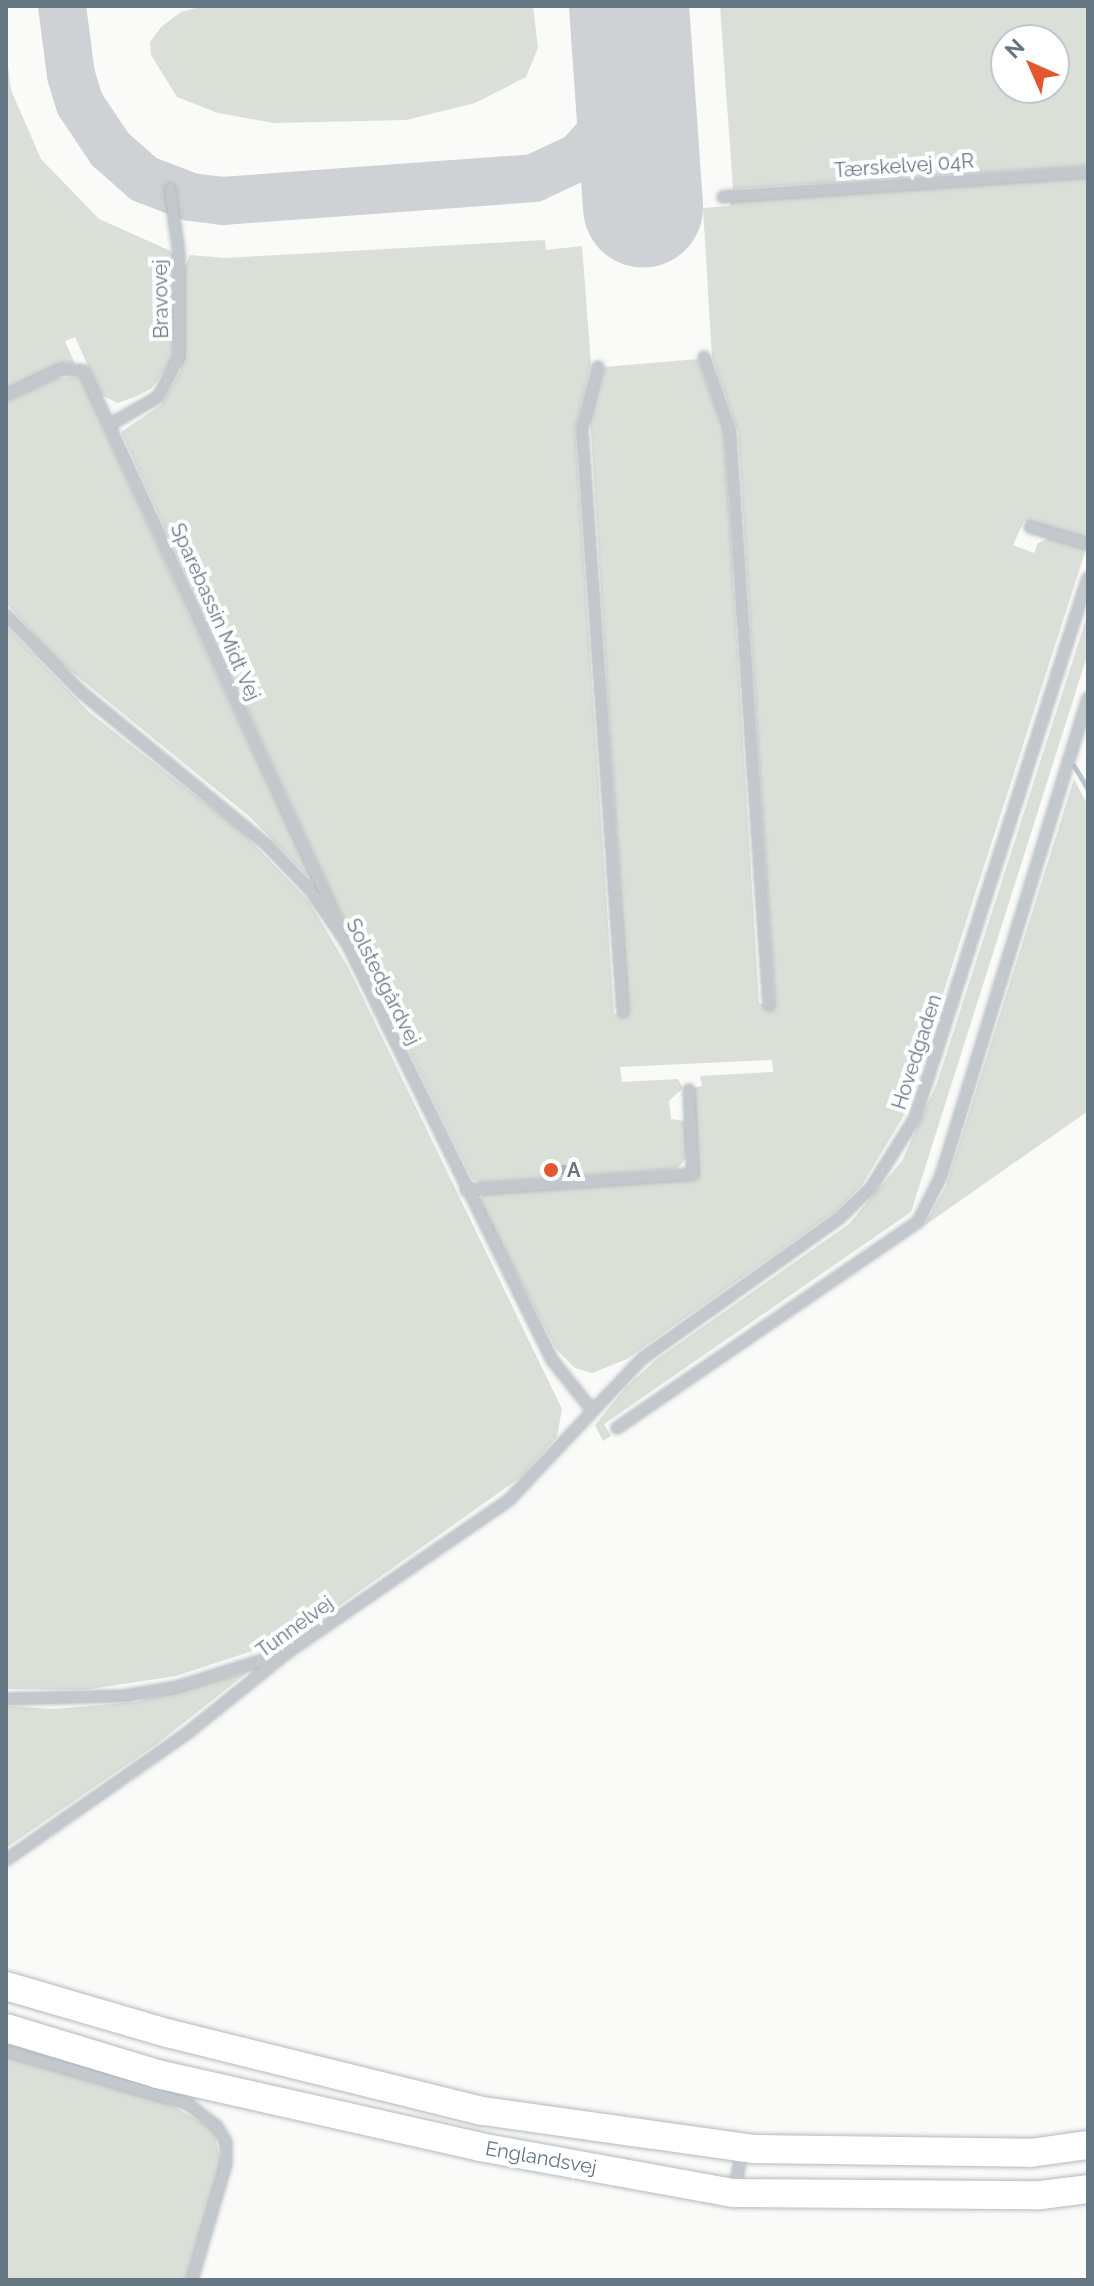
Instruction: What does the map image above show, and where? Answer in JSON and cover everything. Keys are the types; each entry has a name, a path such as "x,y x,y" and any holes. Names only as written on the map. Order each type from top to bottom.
{"main road":[{"name":"Englandsvej","path":"6,1986 167,2033 483,2111 743,2148 1030,2153 1088,2145"},
{"name":"Englandsvej","path":"6,2028 218,2088 480,2147 733,2193 1041,2195 1088,2189"}],"lane":[{"name":"Tærskelvej 04R","path":"723,197 1088,172"},
{"name":"Bravovej","path":"111,424 158,397 179,357 179,254 170,189"},
{"path":"704,357 730,430 769,1005"},
{"path":"598,367 582,429 623,1012"},
{"name":"Sparebassin Midt Vej","path":"6,395 62,369 84,371 347,943"},
{"path":"1030,527 1088,544"},
{"name":"Hovedgaden","path":"592,1410 643,1358 838,1219 894,1157 915,1118 1088,578"},
{"name":"Solstedgårdvej","path":"6,615 80,691 268,846 310,890 347,943 552,1360 592,1410"},
{"path":"617,1428 906,1235 924,1213 941,1176 1088,698"},
{"path":"466,1190 693,1174 689,1090"},
{"name":"Tunnelvej","path":"6,1860 190,1731 288,1652 509,1500 592,1410"},
{"path":"6,1699 77,1701 164,1689 288,1652"},
{"path":"6,2051 188,2104 217,2127 226,2142 226,2164 192,2280"},
{"path":"733,2193 743,2148"}],"shaded area":[{"path":"204,6 533,6 538,48 526,77 475,103 406,120 274,123 218,113 177,97 151,55 150,42 161,27 181,12"},
{"path":"720,6 1088,6 1088,166 733,189"},
{"path":"6,51 11,90 41,159 99,219 173,252 176,327 172,360 152,388 118,403 101,395 75,337 65,341 75,364 65,363 6,390"},
{"path":"1088,176 1088,541 1024,521 1013,545 1034,553 1038,543 1049,538 1086,549 904,1115 862,1185 836,1211 627,1359 592,1373 575,1368 556,1349 478,1200 486,1192 698,1177 693,1088 702,1086 700,1076 773,1072 772,1060 620,1067 622,1082 678,1079 683,1088 669,1101 671,1119 684,1121 686,1158 677,1169 481,1183 472,1179 333,897 121,432 161,405 181,370 184,268 190,255 225,258 545,240 546,250 582,246 591,364 575,430 614,1014 628,1013 590,418 604,367 698,359 724,431 759,1003 775,1007 738,432 712,357 703,208 730,206 731,201"},
{"path":"81,377 316,885 250,817 56,659 6,603 6,401 57,378"},
{"path":"1088,613 1088,653 911,1212 604,1424 611,1436 603,1441 595,1425 626,1387 657,1359 849,1224 902,1161 937,1083"},
{"path":"6,626 89,712 242,832 308,900 348,967 562,1409 557,1437 521,1477 339,1606 277,1643 176,1676 84,1690 6,1689"},
{"path":"1074,779 1088,806 1088,1111 924,1226 946,1186"},
{"path":"248,1672 157,1744 6,1848 6,1706 54,1709 136,1702"},
{"path":"6,2056 166,2102 214,2130 221,2164 186,2280 6,2280"}],"building":[{"path":"546,1165 567,1165 567,1175 546,1175"}],"waterway":[{"path":"1074,766 1088,789"}],"taxiway":[{"path":"62,6 71,75 80,104 110,149 144,179 191,197 222,201 534,178 579,157 600,134 627,83 632,51"},
{"path":"628,6 630,12"}],"runway":[{"path":"629,6 643,208"}],"place":[{"name":"A","path":"551,1170"}]}
